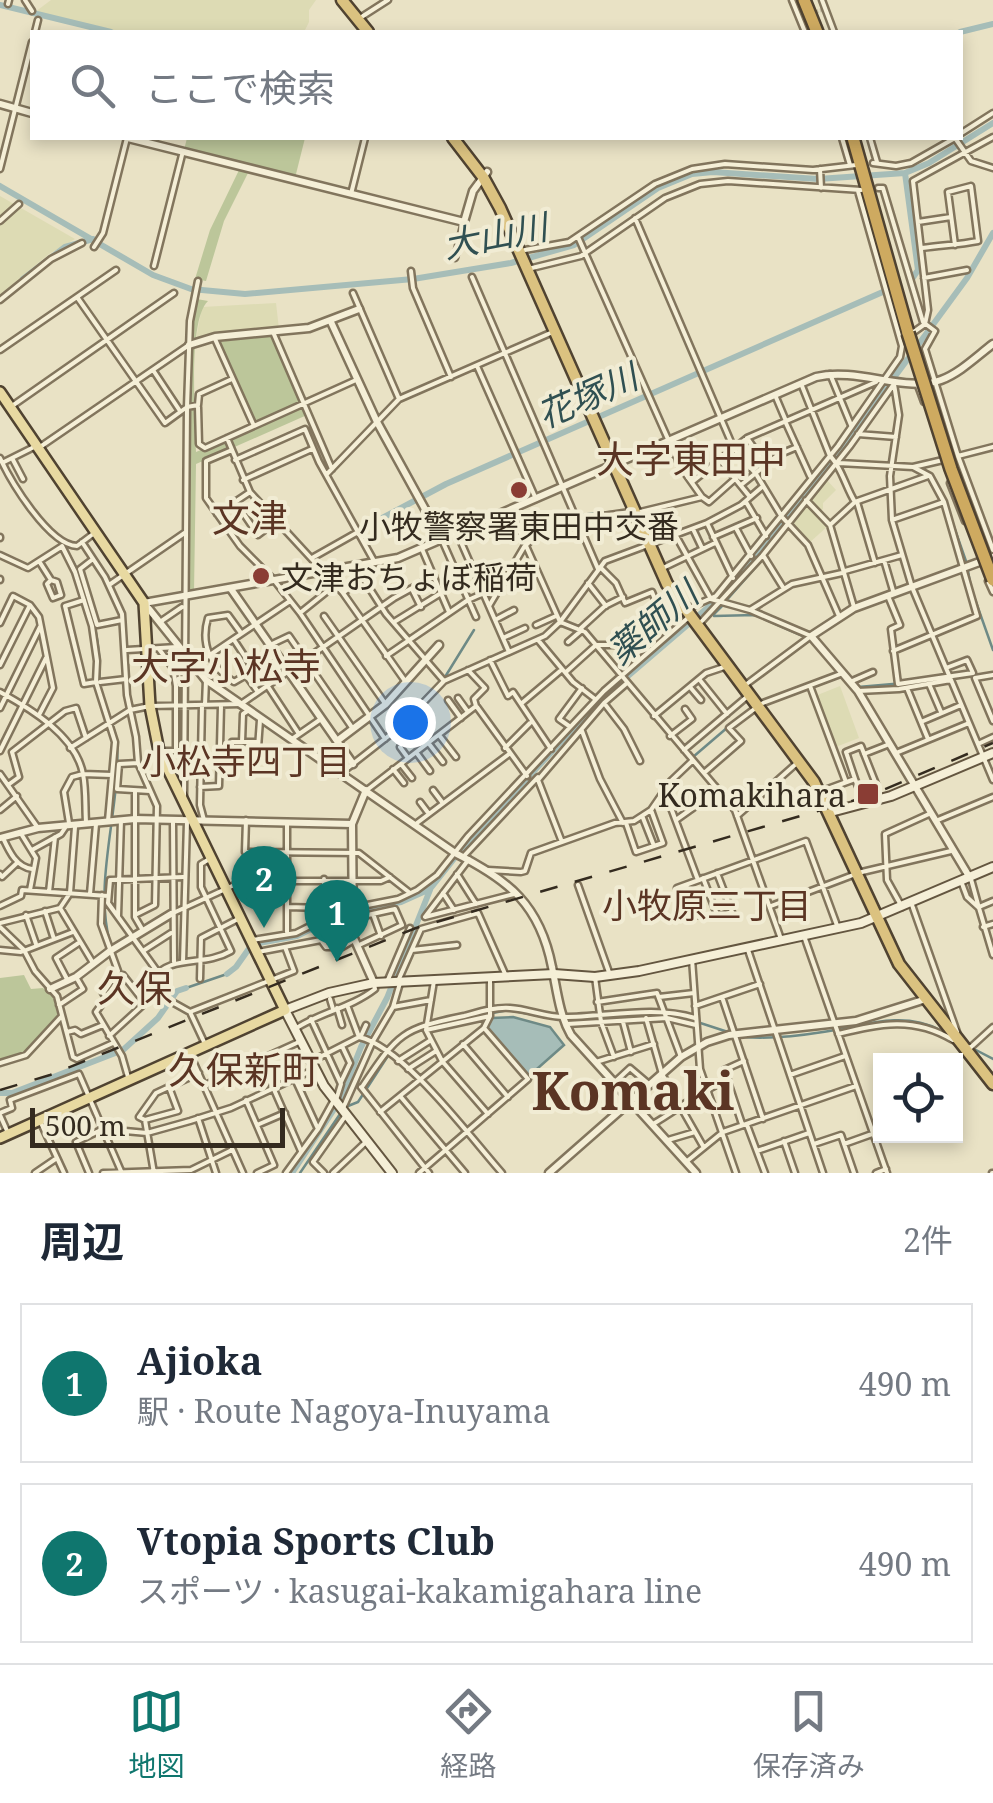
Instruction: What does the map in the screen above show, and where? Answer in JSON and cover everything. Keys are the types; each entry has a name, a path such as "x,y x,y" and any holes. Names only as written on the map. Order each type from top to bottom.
{"highway":[{"path":"342,0 366,30"},
{"path":"350,0 374,30"},
{"path":"808,0 819,30"},
{"path":"458,140 485,174 522,250 668,584 749,689"},
{"path":"857,140 867,187 957,468 990,558"},
{"path":"530,268 554,331 651,545 689,611 702,621 833,812"},
{"path":"916,331 951,470 993,580"},
{"path":"760,705 825,790 898,964 993,1081"},
{"path":"879,917 899,957 966,1046"}],"main road":[{"path":"0,392 144,603 150,706 159,751 313,1065 339,1107 392,1173"},
{"path":"833,812 917,786 988,755"},
{"path":"4,1136 329,992 374,983 554,974 610,976 879,917 993,868"}],"street":[{"path":"24,0 32,11"},
{"path":"364,16 386,0"},
{"path":"792,0 804,30"},
{"path":"822,0 833,30"},
{"path":"36,30 38,20"},
{"path":"0,169 30,50"},
{"path":"0,104 30,112"},
{"path":"963,133 993,112"},
{"path":"522,703 596,645 617,645 663,619 712,600 812,478 858,434 892,380 900,357 928,310 913,181 993,138"},
{"path":"95,246 102,235 127,140"},
{"path":"136,140 464,222"},
{"path":"351,194 365,140"},
{"path":"844,140 864,165"},
{"path":"864,165 870,140"},
{"path":"522,250 579,238 656,184 692,169 724,164 820,170 896,166 951,140"},
{"path":"958,140 977,165 993,168"},
{"path":"154,266 183,152"},
{"path":"820,170 821,187"},
{"path":"455,258 473,191 485,174"},
{"path":"530,268 586,251 674,194 712,182 883,188 912,284 916,331"},
{"path":"922,248 955,245 978,242 970,186 948,192 955,245"},
{"path":"867,187 888,288 916,331"},
{"path":"0,221 19,204"},
{"path":"918,222 951,216"},
{"path":"635,218 734,448 782,516 808,545 840,616"},
{"path":"579,238 668,441 692,482 709,502 736,478"},
{"path":"0,300 51,260 82,244"},
{"path":"0,350 116,270"},
{"path":"912,284 967,270"},
{"path":"411,272 412,286 451,377"},
{"path":"472,277 599,568 616,584 626,603 652,592 663,619"},
{"path":"184,800 187,407 189,345 198,281"},
{"path":"12,406 174,292"},
{"path":"353,293 399,399"},
{"path":"78,297 164,423 187,407 198,406"},
{"path":"108,821 115,742 98,682 94,635 76,572 63,545 22,499 1,461 39,446 189,345 214,337 309,328 359,309"},
{"path":"330,322 377,422 442,540 476,617"},
{"path":"916,331 934,330 925,348 990,558 993,592"},
{"path":"327,474 399,399 554,331"},
{"path":"274,332 332,469"},
{"path":"214,337 254,426"},
{"path":"695,1172 595,1062 564,1020 548,948 536,918 516,893 488,870 340,774 296,736 260,718 206,680 186,660 144,603 375,564 422,549 801,384 830,374 857,374 917,384 935,382 992,346"},
{"path":"477,365 536,499"},
{"path":"153,370 180,411"},
{"path":"830,374 852,427"},
{"path":"232,379 200,394 201,447 356,380"},
{"path":"702,621 763,555 834,460 852,427 892,380"},
{"path":"892,380 899,412 890,490 892,520 912,587 978,744 988,755 993,780"},
{"path":"692,482 748,438 876,382"},
{"path":"801,384 856,502 875,562"},
{"path":"917,384 952,488 990,558"},
{"path":"775,395 812,478"},
{"path":"235,460 305,429 375,564"},
{"path":"858,434 896,437"},
{"path":"227,438 250,492 336,585 405,682"},
{"path":"748,438 766,465"},
{"path":"741,485 778,456 797,448"},
{"path":"243,480 314,449"},
{"path":"913,467 993,449"},
{"path":"232,450 206,461 206,498 240,546 300,613 385,740"},
{"path":"12,458 23,479"},
{"path":"720,460 741,485 766,536"},
{"path":"834,460 913,467 928,476 944,502 965,568 978,616 894,651"},
{"path":"830,525 856,502 928,476"},
{"path":"952,488 968,482"},
{"path":"340,774 385,740 444,681 538,640 560,622 599,568 612,558 707,523 748,500 762,487"},
{"path":"218,514 250,492"},
{"path":"489,606 525,545 548,524 576,517 635,512 702,496"},
{"path":"806,500 830,525 854,608"},
{"path":"235,501 258,535 278,520"},
{"path":"892,520 944,502"},
{"path":"510,510 560,622 581,629 596,645 737,816 782,941"},
{"path":"665,566 757,518"},
{"path":"707,523 733,578"},
{"path":"736,528 751,556"},
{"path":"693,529 702,548"},
{"path":"0,554 28,568 63,545 77,546 97,531"},
{"path":"109,585 186,532"},
{"path":"312,558 358,532"},
{"path":"457,534 509,652"},
{"path":"676,536 712,600 750,610 811,636 858,691 956,850 993,955"},
{"path":"82,542 109,585 123,620 126,679 138,763 157,806 155,904 135,915"},
{"path":"422,549 449,612"},
{"path":"750,610 792,584 822,579 902,554"},
{"path":"763,555 784,589"},
{"path":"683,752 749,689 840,616 990,558"},
{"path":"93,559 80,570 97,625 123,620"},
{"path":"884,560 900,625 891,629 899,686"},
{"path":"39,562 51,580"},
{"path":"70,748 130,710 241,704 362,620 434,576"},
{"path":"342,593 363,578 394,623 444,681"},
{"path":"588,583 606,606"},
{"path":"300,613 336,585"},
{"path":"230,588 353,764"},
{"path":"412,588 421,607"},
{"path":"394,623 441,593"},
{"path":"386,656 484,593"},
{"path":"0,623 13,596 30,605 39,617 53,688 40,713"},
{"path":"568,642 606,606 623,598"},
{"path":"84,600 65,606 84,684 126,679"},
{"path":"193,667 290,600"},
{"path":"0,665 30,605"},
{"path":"160,622 182,608"},
{"path":"495,620 514,610"},
{"path":"516,893 425,917 457,874 462,856 527,776 595,700 689,611"},
{"path":"241,633 228,615 208,618 206,650 221,673 233,682 276,654"},
{"path":"324,616 386,704"},
{"path":"536,624 556,616"},
{"path":"0,708 3,694 40,627"},
{"path":"502,638 525,628"},
{"path":"270,645 290,636 354,729"},
{"path":"232,638 254,669"},
{"path":"538,640 595,700"},
{"path":"337,741 386,704 439,645"},
{"path":"125,650 176,646"},
{"path":"159,751 176,751 173,668 160,649"},
{"path":"1,747 46,658"},
{"path":"490,660 508,696 513,692 522,703 530,722 551,749"},
{"path":"899,686 907,688 972,673 967,660 946,668"},
{"path":"654,716 699,679 724,667"},
{"path":"468,670 484,688 474,699 476,706 527,776"},
{"path":"704,773 741,742 730,728 760,705 843,673"},
{"path":"850,682 869,673"},
{"path":"246,674 258,692"},
{"path":"993,675 976,678 993,721"},
{"path":"858,691 950,678"},
{"path":"699,679 727,714"},
{"path":"183,962 183,878 200,787 206,680"},
{"path":"252,940 304,930 352,906 398,899 418,890 462,856 627,683"},
{"path":"929,684 941,713"},
{"path":"267,686 296,736"},
{"path":"810,686 846,782"},
{"path":"690,687 700,700"},
{"path":"571,727 560,718 582,688"},
{"path":"907,688 928,740"},
{"path":"3,694 40,713 70,748 83,774 86,822"},
{"path":"458,698 468,712"},
{"path":"448,700 461,718"},
{"path":"604,704 624,729 640,761"},
{"path":"922,722 961,704"},
{"path":"200,787 218,786 221,706"},
{"path":"295,1030 311,1018 372,992 374,983 354,942 352,906 352,824 366,790 476,706"},
{"path":"8,785 19,777 12,752 48,723 76,708 86,738"},
{"path":"242,742 243,714 249,710"},
{"path":"670,736 692,719 684,710"},
{"path":"219,762 257,762 260,718"},
{"path":"296,736 321,718"},
{"path":"505,748 530,722"},
{"path":"896,753 969,722"},
{"path":"581,730 636,852 663,843 651,810"},
{"path":"439,734 456,758"},
{"path":"423,736 443,762"},
{"path":"978,744 993,737"},
{"path":"232,762 232,742 258,742"},
{"path":"864,754 890,743"},
{"path":"861,746 876,784 859,789 855,779 846,752 861,746"},
{"path":"400,747 408,758"},
{"path":"416,752 430,771"},
{"path":"416,824 509,754"},
{"path":"488,870 525,871 530,853 642,816 692,761"},
{"path":"737,816 799,762"},
{"path":"138,763 119,764 117,789 150,791"},
{"path":"401,764 412,778"},
{"path":"547,768 538,780 562,842"},
{"path":"393,769 404,784"},
{"path":"0,774 38,828"},
{"path":"112,775 72,777 64,792 70,823 70,893 60,908 0,925 24,950 57,996 73,1057 115,1045"},
{"path":"825,790 855,779"},
{"path":"676,820 716,786"},
{"path":"433,790 444,804"},
{"path":"135,791 135,915 144,931"},
{"path":"664,792 718,917 732,912 718,873"},
{"path":"0,798 3,808 17,796"},
{"path":"957,1032 906,905 887,880 885,834 993,797"},
{"path":"420,802 429,814"},
{"path":"642,816 654,846"},
{"path":"32,870 18,862 2,838 70,823 135,819 352,824"},
{"path":"118,918 121,820"},
{"path":"173,820 174,962"},
{"path":"246,820 245,852 360,854 410,893"},
{"path":"90,894 96,822"},
{"path":"287,822 287,934"},
{"path":"32,850 70,823"},
{"path":"20,832 36,858 30,890"},
{"path":"49,892 55,837"},
{"path":"686,885 698,915 689,918 677,888 806,841 838,928"},
{"path":"771,906 860,873 956,850"},
{"path":"120,852 135,852"},
{"path":"206,1046 190,1012 156,993 150,982 174,962 213,960 231,951 200,884 200,864 211,858"},
{"path":"0,874 2,877 18,862"},
{"path":"457,874 477,906"},
{"path":"50,989 72,979 172,914 226,886 247,880 381,881 390,877"},
{"path":"106,997 103,993 118,972 102,924 110,880 183,878"},
{"path":"966,879 967,896 978,908"},
{"path":"287,907 324,908 324,880"},
{"path":"578,886 610,976"},
{"path":"708,891 722,886"},
{"path":"0,906 21,896 22,890 105,896"},
{"path":"443,892 454,910"},
{"path":"105,896 158,972"},
{"path":"978,908 993,902"},
{"path":"60,908 93,962"},
{"path":"321,940 326,947 338,948 381,936 402,925 395,910 353,918"},
{"path":"45,911 54,938"},
{"path":"395,982 421,930 478,913 506,976"},
{"path":"373,914 381,936"},
{"path":"26,915 36,945"},
{"path":"200,979 200,938 240,918"},
{"path":"983,927 993,924"},
{"path":"324,1173 312,1162 393,1007 395,982 410,928"},
{"path":"0,950 24,950 73,932"},
{"path":"143,951 172,933"},
{"path":"258,952 321,940 330,934 340,943 354,942"},
{"path":"804,936 886,1171 876,1173"},
{"path":"59,1005 83,989 56,958 80,942"},
{"path":"412,950 457,946"},
{"path":"190,1012 294,971 285,947"},
{"path":"747,948 823,1173"},
{"path":"692,959 696,1047 736,1173"},
{"path":"129,1080 122,1056 96,1012 123,975 145,1004"},
{"path":"595,977 600,1019 614,1057"},
{"path":"380,1112 484,1028 490,1012 490,978"},
{"path":"434,980 425,1026 442,1061 488,1114"},
{"path":"695,1006 760,984"},
{"path":"597,1002 657,992 681,1057"},
{"path":"110,1036 156,993"},
{"path":"659,997 694,993"},
{"path":"722,997 763,1119"},
{"path":"330,999 342,1025"},
{"path":"393,1007 430,1000"},
{"path":"836,1029 926,1000"},
{"path":"347,1005 362,1037 420,1080 502,1173"},
{"path":"362,1087 403,1034 509,1008 564,1020 665,1015 695,1022"},
{"path":"600,1019 623,1021 665,1015"},
{"path":"0,1063 26,1055 62,1016"},
{"path":"311,1018 340,1082"},
{"path":"646,1018 662,1074 703,1147"},
{"path":"623,1021 630,1052"},
{"path":"548,1173 681,1057 696,1047 735,1034 909,1023 935,1030 966,1046 993,1027"},
{"path":"67,1032 81,1034 102,1025"},
{"path":"89,1173 76,1142 103,1129 148,1133 216,1113 295,1078 327,1053 362,1037 366,1025"},
{"path":"419,1173 528,1079 484,1028"},
{"path":"398,1061 431,1040"},
{"path":"205,1085 301,1041"},
{"path":"463,1044 508,1097"},
{"path":"595,1062 654,1044"},
{"path":"286,1173 339,1107 340,1082 350,1063 342,1045"},
{"path":"408,1069 436,1051"},
{"path":"190,1052 243,1173"},
{"path":"790,1075 845,1056"},
{"path":"261,1060 302,1151"},
{"path":"744,1061 726,1067 728,1080 765,1173"},
{"path":"615,1082 630,1068 650,1085"},
{"path":"154,1171 145,1120 140,1117 156,1093 199,1073"},
{"path":"4,1136 0,1114 12,1108 10,1100 78,1074 121,1171"},
{"path":"295,1078 318,1129"},
{"path":"653,1124 706,1088 728,1080"},
{"path":"355,1082 427,1170"},
{"path":"686,1162 724,1132 856,1086"},
{"path":"145,1120 178,1111 168,1087"},
{"path":"400,1096 465,1173"},
{"path":"246,1100 278,1173"},
{"path":"257,1125 285,1113"},
{"path":"198,1118 216,1173"},
{"path":"39,1120 64,1173"},
{"path":"668,1140 695,1132"},
{"path":"757,1151 809,1132"},
{"path":"844,1144 872,1134"},
{"path":"814,1144 840,1135 854,1173"},
{"path":"333,1173 367,1141"},
{"path":"784,1141 795,1173"},
{"path":"103,1173 198,1170 232,1150"},
{"path":"35,1173 57,1158"},
{"path":"257,1173 274,1165"}],"shaded area":[{"path":"51,0 316,0 309,10 305,30 112,30 35,12"},
{"path":"0,196 75,239 49,254 0,295"},
{"path":"276,303 279,329 196,339 202,307"},
{"path":"825,478 836,490 818,513 829,525 808,544 791,523"},
{"path":"840,686 859,738 833,748 815,696"}],"green space":[{"path":"186,140 304,140 295,178 184,150"},
{"path":"240,168 249,171 224,221 206,281 195,279 210,230"},
{"path":"191,298 208,301 201,312 195,349 196,452 302,407 307,415 196,464 194,592 184,594 186,333"},
{"path":"271,335 301,401 256,422 219,342"},
{"path":"24,975 31,989 43,988 53,997 58,1016 28,1050 0,1061 0,978"}],"water":[{"path":"513,1017 550,1027 564,1045 529,1076 487,1028 492,1018"}],"waterway":[{"path":"0,5 103,30"},
{"path":"963,31 993,24"},
{"name":"大山川","path":"0,186 153,275 191,289 245,294 413,279 511,263 574,245 658,188 692,174 818,179 905,173 929,163 993,123"},
{"name":"花塚川","path":"905,173 918,270 912,279"},
{"name":"薬師川","path":"259,943 297,936 343,913 401,902 430,889 465,845 600,700 727,591 830,464 967,278 993,233"},
{"path":"23,279 65,247 93,239"},
{"name":"花塚川","path":"354,533 446,484 885,291"},
{"path":"816,492 835,468"},
{"path":"14,487 29,509"},
{"path":"945,501 967,564"},
{"path":"526,541 554,521 612,512"},
{"path":"59,540 77,570 91,609 99,684"},
{"path":"725,602 763,559"},
{"path":"968,571 993,650"},
{"path":"714,614 722,606"},
{"path":"714,616 755,615 803,636"},
{"path":"445,677 474,630"},
{"path":"952,678 993,673"},
{"path":"827,681 841,676"},
{"path":"858,687 939,680"},
{"path":"386,736 441,681"},
{"path":"105,706 117,743 104,894 110,943"},
{"path":"734,722 752,708"},
{"path":"693,757 728,727"},
{"path":"292,1173 340,1100 361,1047 387,998 430,890"},
{"name":"薬師川","path":"227,974 248,950"},
{"path":"186,988 227,974"},
{"name":"薬師川","path":"0,1093 12,1093 123,1050 158,1018 177,991 186,988"},
{"path":"437,1024 508,1010 561,1020"},
{"path":"569,1021 666,1015"},
{"path":"679,1016 728,1032"},
{"path":"743,1037 794,1036 897,1020 940,1030"},
{"path":"348,1106 358,1102 395,1045"},
{"path":"974,1049 993,1059"},
{"path":"300,1173 340,1114"}],"tunnel":[{"path":"803,16 822,10"}],"railway":[{"path":"0,1090 50,1075 416,928 869,796 993,743"}],"place":[{"name":"小牧警察署東田中交番","path":"519,490"},
{"name":"文津おちょぼ稲荷","path":"261,576"},
{"name":"Komakihara","path":"868,794"},
{"name":"Vtopia Sports Club","path":"264,928"},
{"name":"Ajioka","path":"337,962"}],"district":[{"name":"大字東田中","path":"691,458"},
{"name":"文津","path":"250,517"},
{"name":"大字小松寺","path":"226,665"},
{"name":"小松寺四丁目","path":"246,760"},
{"name":"小牧原三丁目","path":"707,904"},
{"name":"久保","path":"135,987"},
{"name":"久保新町","path":"244,1069"},
{"name":"Komaki","path":"633,1089"}]}
